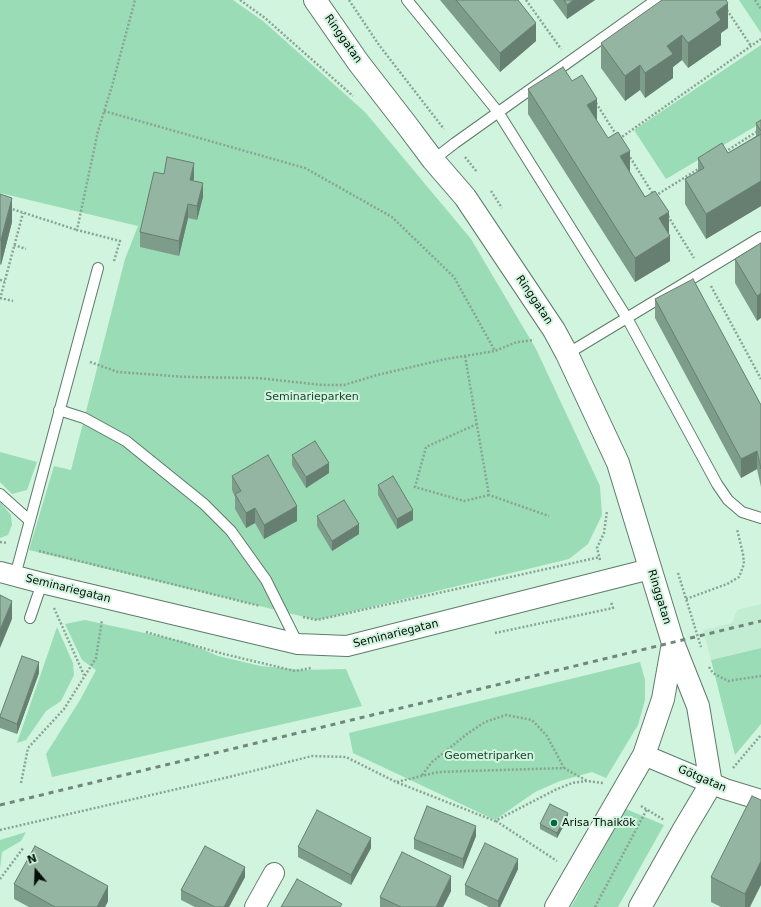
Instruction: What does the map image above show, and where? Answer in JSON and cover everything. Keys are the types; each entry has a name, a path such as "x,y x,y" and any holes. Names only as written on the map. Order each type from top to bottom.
{"street":[{"name":"Ringgatan","path":"315,0 358,62 433,160 466,197 554,330 567,354 618,463 673,643 698,706 718,786"},
{"name":"Seminariegatan","path":"8,574 42,584 298,644 347,646 650,569"},
{"name":"Ringgatan","path":"556,907 644,755 663,699 673,643"},
{"name":"Götgatan","path":"644,755 718,786 761,800"},
{"path":"640,907 682,830 718,786"},
{"path":"256,907 274,872"}],"lane":[{"path":"407,0 498,112 627,318 717,484 728,500 742,512 761,518"},
{"path":"433,160 656,0"},
{"path":"567,354 761,237"},
{"path":"8,574 23,547 96,273"},
{"path":"59,410 84,418 126,441 204,504 236,537 266,580 298,644"},
{"path":"0,494 30,521"},
{"path":"30,618 42,584"}],"path":[{"path":"77,230 98,131 135,0"},
{"path":"240,0 265,18 356,99"},
{"path":"526,0 570,61"},
{"path":"755,0 761,9"},
{"path":"725,7 751,46"},
{"path":"619,139 761,39"},
{"path":"594,100 623,145"},
{"path":"104,111 305,168 392,217 454,277 495,351"},
{"path":"721,154 761,129"},
{"path":"627,152 659,203"},
{"path":"655,196 701,167"},
{"path":"7,208 77,230 120,241 110,270 96,273"},
{"path":"13,302 0,299 22,212"},
{"path":"667,215 703,272 761,379"},
{"path":"14,245 26,249"},
{"path":"0,280 5,281"},
{"path":"74,357 118,372 186,377 258,378 322,385 344,385 377,375 432,362 495,351 517,342 538,340 534,334"},
{"path":"465,356 489,495"},
{"path":"477,424 426,447 415,487 464,501 489,495 549,516"},
{"path":"608,506 604,533 597,548 613,608"},
{"path":"686,599 727,584 739,577 744,564 737,528 742,512"},
{"path":"0,542 318,620 600,557"},
{"path":"42,584 85,675"},
{"path":"21,783 28,748 64,709 96,658 106,598"},
{"path":"707,666 713,673 728,681 761,676"},
{"path":"421,776 432,762 467,734 485,722 506,715 532,720 547,736 564,768"},
{"path":"718,786 761,735"},
{"path":"0,830 229,777 312,756 346,757 396,782 495,821 558,862"},
{"path":"396,782 438,772 564,768 587,781"},
{"path":"495,821 555,790 572,783 587,781 604,783 682,830"},
{"path":"594,907 647,809"},
{"path":"0,879 24,847"}],"shaded area":[{"path":"761,604 761,648 711,660 703,630 732,623 737,610"}],"green space":[{"name":"Seminarieparken","path":"0,0 233,0 263,21 365,112 471,239 536,349 600,486 602,515 588,544 569,559 317,620 29,550 54,466 71,470 125,259 138,226 0,193"},
{"path":"739,0 761,0 761,33"},
{"path":"761,45 761,123 666,179 634,130"},
{"path":"0,452 37,462 27,490 12,494 0,482"},
{"path":"0,502 11,515 12,525 8,535 0,538"},
{"path":"85,620 186,642 218,656 261,666 301,670 346,669 362,706 52,777 46,754 80,700 96,670 82,660 65,624"},
{"path":"57,627 73,663 74,675 61,701 46,711 26,740 17,743"},
{"path":"761,648 761,724 735,755 711,660"},
{"name":"Geometriparken","path":"640,662 645,680 645,700 638,725 606,778 592,772 560,781 535,792 495,820 353,753 349,733"},
{"path":"626,809 664,825 618,907 571,907"},
{"path":"26,832 21,841 2,852 0,869 0,840"}],"building":[{"path":"456,0 518,0 536,23 500,53"},
{"path":"564,0 574,0 567,5"},
{"path":"662,0 726,0 728,3 716,12 721,20 688,43 682,35 667,46 673,54 645,73 640,65 625,76 601,43"},
{"path":"563,67 572,81 582,75 597,99 587,105 608,138 618,132 630,151 620,156 645,197 655,191 669,212 659,218 670,236 635,258 528,89"},
{"path":"761,120 761,131 756,123"},
{"path":"761,134 761,181 706,214 685,179 704,168 698,158 722,143 728,153"},
{"path":"167,157 194,163 190,180 203,183 197,206 188,204 179,241 140,232 154,172 164,174"},
{"path":"0,194 12,198 1,240 0,240"},
{"path":"761,243 761,293 757,296 735,259"},
{"path":"693,279 761,405 761,469 757,451 741,459 655,299"},
{"path":"315,441 329,463 306,477 292,455"},
{"path":"268,455 297,506 264,525 255,508 246,513 235,494 241,491 232,476"},
{"path":"393,476 413,510 397,519 378,485"},
{"path":"344,500 359,524 332,541 317,516"},
{"path":"0,595 12,601 0,630"},
{"path":"22,656 39,662 17,724 0,716"},
{"path":"752,796 761,800 761,861 745,894 711,877"},
{"name":"Arisa Thaikök","path":"550,804 568,813 557,833 540,824"},
{"path":"427,806 476,826 463,859 414,839"},
{"path":"317,810 371,838 351,875 298,847"},
{"path":"485,843 518,859 498,901 465,885"},
{"path":"35,846 108,886 97,907 55,907 14,884"},
{"path":"205,846 245,867 224,907 215,907 181,890"},
{"path":"402,852 451,876 436,907 401,907 380,897"},
{"path":"297,879 342,904 340,907 281,907"}],"railway":[{"path":"0,805 761,621"}],"place":[{"name":"Arisa Thaikök","path":"554,823"}]}
